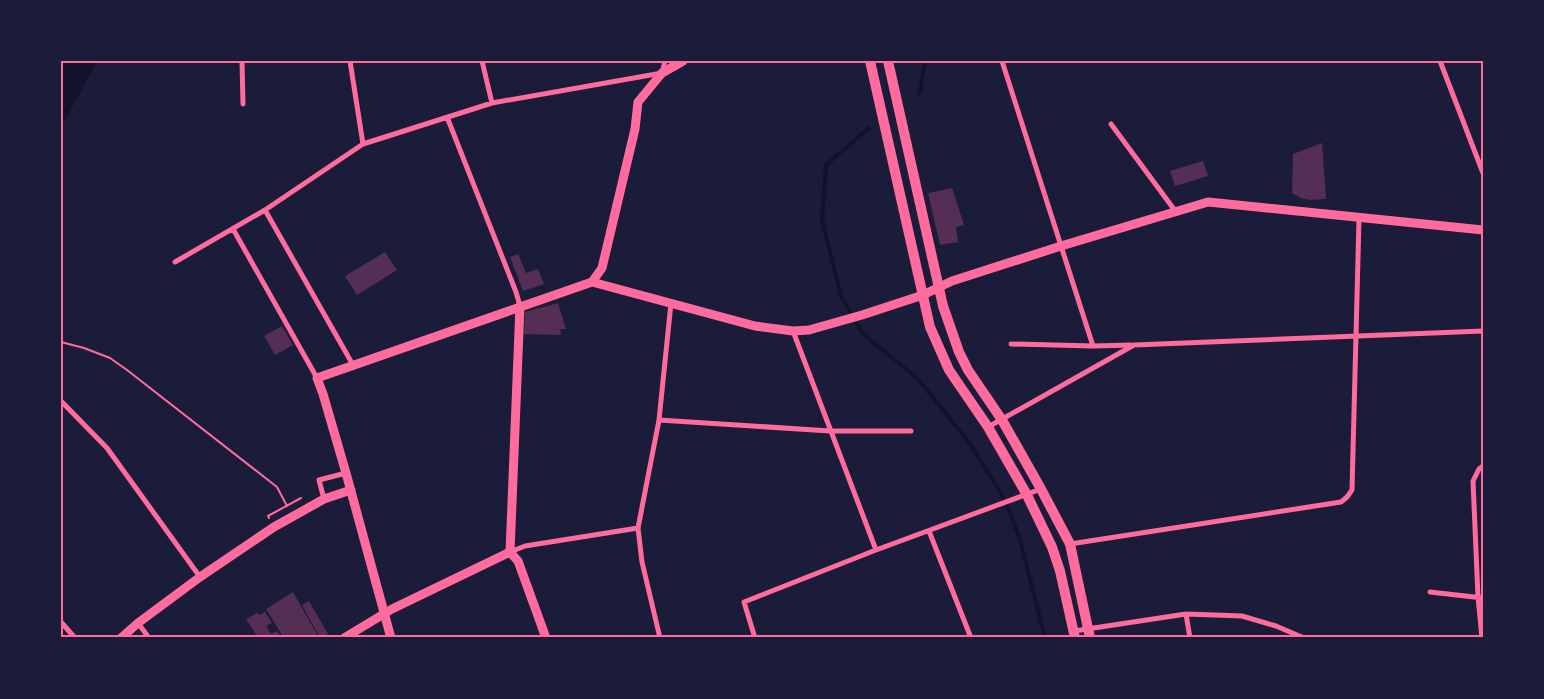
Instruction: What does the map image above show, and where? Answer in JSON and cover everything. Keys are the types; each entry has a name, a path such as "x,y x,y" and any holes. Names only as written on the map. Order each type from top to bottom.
{"main road":[{"path":"870,61 930,327 949,370 988,427 1027,495 1052,547 1060,570 1074,634"},
{"path":"888,61 938,287 959,352 968,370 1002,420 1070,544 1090,633"},
{"path":"897,182 914,180"}],"street":[{"path":"242,61 243,104"},
{"path":"350,61 363,144"},
{"path":"482,61 492,103"},
{"path":"592,282 602,268 635,129 638,102 662,73 665,61"},
{"path":"175,262 265,210 363,144 492,103 662,73 683,61"},
{"path":"1002,61 1093,346"},
{"path":"1440,61 1483,173"},
{"path":"447,117 520,306 510,552 518,561 546,638"},
{"path":"1112,124 1176,212"},
{"path":"317,378 592,282 755,326 793,331 809,330 837,323 923,295 938,287 1061,246 1208,202 1359,219 1483,230"},
{"path":"265,210 353,365"},
{"path":"1070,544 1341,502 1347,497 1352,490 1359,219"},
{"path":"233,229 317,378 351,490 391,638"},
{"path":"660,638 642,562 638,528 660,420 671,303"},
{"path":"793,331 876,550"},
{"path":"1011,344 1134,345 1483,331"},
{"path":"988,427 1134,345"},
{"path":"61,401 107,448 200,577"},
{"path":"660,420 830,431 911,431"},
{"path":"1482,638 1474,481 1479,469 1483,466"},
{"path":"324,499 319,480 346,473"},
{"path":"755,638 744,602 876,550 1041,489"},
{"path":"121,638 200,577 274,527 324,499 351,490"},
{"path":"344,638 383,614 525,546 638,528"},
{"path":"929,531 971,638"},
{"path":"1430,592 1480,598"},
{"path":"1074,634 1090,633 1186,614 1242,616 1276,626 1304,638"},
{"path":"1186,614 1190,638"},
{"path":"61,622 75,638"},
{"path":"138,623 149,638"}],"path":[{"path":"61,342 110,358 127,370 276,487 287,506"},
{"path":"272,514 301,498"}],"shaded area":[{"path":"61,61 97,61 61,128"}],"building":[{"path":"1322,143 1326,199 1310,200 1301,198 1292,193 1293,154"},
{"path":"1203,161 1208,176 1175,186 1170,171"},
{"path":"952,188 964,225 956,227 958,242 940,245 928,193"},
{"path":"385,252 397,270 357,295 345,276"},
{"path":"518,254 526,273 538,269 544,284 523,291 510,257"},
{"path":"558,303 566,329 560,329 561,335 524,334 525,312"},
{"path":"282,326 293,345 275,355 264,336"},
{"path":"293,592 319,638 284,638 266,609"},
{"path":"309,601 328,634 323,638 320,638 302,605"},
{"path":"265,612 272,623 266,626 271,634 277,631 282,638 258,638 246,619 257,613 260,615"}],"waterway":[{"path":"920,93 925,61"},
{"path":"869,128 826,165 822,220 841,296 863,334 918,379 971,445 1002,495 1020,540 1045,638"}]}
